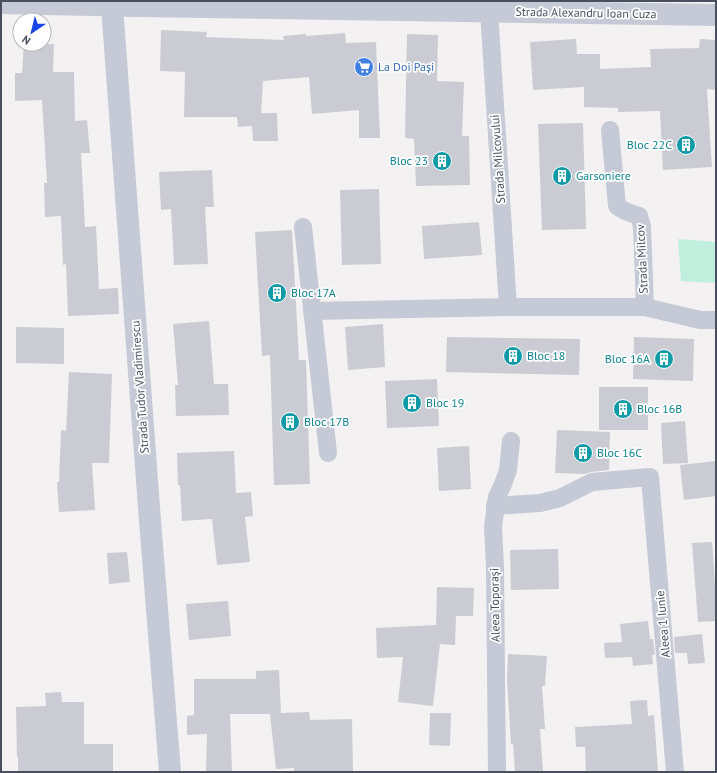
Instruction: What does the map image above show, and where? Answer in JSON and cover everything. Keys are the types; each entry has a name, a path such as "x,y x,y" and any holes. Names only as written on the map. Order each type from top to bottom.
{"street":[{"name":"Strada Alexandru Ioan Cuza","path":"1,3 316,5 489,11 694,8 716,15"},
{"name":"Strada Tudor Vladimirescu","path":"112,3 170,772"},
{"name":"Strada Milcovului","path":"489,11 508,307"},
{"name":"Strada Milcov","path":"610,130 617,206 624,212 630,212 639,216 642,226 645,307"},
{"path":"303,227 328,453"},
{"path":"312,311 508,307 645,307 700,320 716,320"},
{"name":"Aleea Toporași","path":"497,772 495,568 493,527 497,497 508,470 511,441"},
{"name":"Aleea 1 Iunie","path":"495,506 540,503 560,498 592,482 650,477 675,772"}],"green space":[{"path":"678,239 716,242 716,283 681,281"}],"building":[{"path":"161,30 207,32 206,37 284,40 283,36 345,33 346,43 376,42 380,138 359,138 359,110 312,114 309,77 263,81 261,113 277,113 278,141 253,141 252,126 238,127 237,117 184,117 185,72 160,71"},
{"path":"407,34 438,35 437,81 464,82 462,136 469,136 470,185 416,186 414,139 405,138"},
{"path":"576,39 577,54 600,54 600,69 651,67 650,49 699,48 700,39 716,40 716,90 707,89 712,167 663,170 660,111 618,112 618,108 584,107 584,87 533,90 530,42"},
{"path":"52,44 54,44 53,72 74,72 75,121 87,120 90,153 81,153 85,227 96,226 99,289 118,288 119,314 68,316 66,264 63,265 61,216 45,217 44,183 47,183 42,100 15,101 15,73 22,73 23,52 52,52"},
{"name":"Garsoniere","path":"583,123 586,229 542,230 538,124"},
{"path":"212,170 214,207 205,207 208,264 174,265 171,209 161,210 159,172"},
{"path":"379,189 381,264 342,265 340,190"},
{"path":"479,222 482,255 424,259 422,226"},
{"path":"292,230 299,360 306,360 310,484 274,485 270,355 262,356 255,232"},
{"path":"209,321 214,384 228,384 229,415 176,416 175,385 178,385 173,324"},
{"path":"383,324 385,367 348,370 345,327"},
{"path":"16,327 64,328 64,364 16,363"},
{"name":"Bloc 18","path":"447,337 580,339 579,375 446,372"},
{"name":"Bloc 16A","path":"634,337 694,339 693,381 633,379"},
{"path":"69,372 112,374 109,463 92,463 95,510 59,512 57,482 59,482 61,430 66,431"},
{"name":"Bloc 19","path":"437,379 439,426 387,428 385,381"},
{"name":"Bloc 16B","path":"599,387 648,387 648,430 599,430"},
{"path":"685,421 688,463 663,464 661,423"},
{"name":"Bloc 16C","path":"557,430 610,432 609,470 584,474 555,473"},
{"path":"469,446 471,489 439,491 437,448"},
{"path":"234,451 236,493 251,492 253,516 245,517 250,562 217,565 212,519 182,521 180,485 178,485 177,453"},
{"path":"716,461 716,496 684,500 680,465"},
{"path":"712,542 716,621 698,622 692,543"},
{"path":"558,549 559,589 511,590 510,550"},
{"path":"127,552 130,582 109,584 107,553"},
{"path":"437,587 474,588 473,616 456,616 455,645 440,644 433,706 398,702 403,657 377,658 376,628 436,625"},
{"path":"228,601 231,636 189,640 186,604"},
{"path":"648,621 650,639 653,639 655,655 652,655 653,664 633,666 632,657 605,658 604,643 622,642 620,624"},
{"path":"702,634 705,663 688,664 687,653 675,653 674,637"},
{"path":"508,654 547,656 545,686 542,686 545,729 540,729 543,772 515,772 513,744 511,744 507,680"},
{"path":"279,670 281,713 309,712 310,720 352,719 353,772 294,772 294,768 276,769 270,714 230,714 232,772 206,772 207,734 187,735 187,716 194,715 194,679 256,679 256,671"},
{"path":"61,692 62,702 84,702 84,744 113,744 113,772 18,772 16,707 46,706 45,693"},
{"path":"647,700 648,716 654,715 658,772 586,772 585,747 576,747 575,727 632,724 630,701"},
{"path":"430,713 451,713 450,746 429,745"}],"place":[{"name":"La Doi Pași","path":"364,67"},
{"name":"Bloc 22C","path":"686,145"},
{"name":"Bloc 23","path":"442,161"},
{"name":"Garsoniere","path":"562,176"},
{"name":"Bloc 17A","path":"277,293"},
{"name":"Bloc 18","path":"513,356"},
{"name":"Bloc 16A","path":"664,359"},
{"name":"Bloc 19","path":"412,403"},
{"name":"Bloc 16B","path":"623,409"},
{"name":"Bloc 17B","path":"290,422"},
{"name":"Bloc 16C","path":"583,453"}]}
